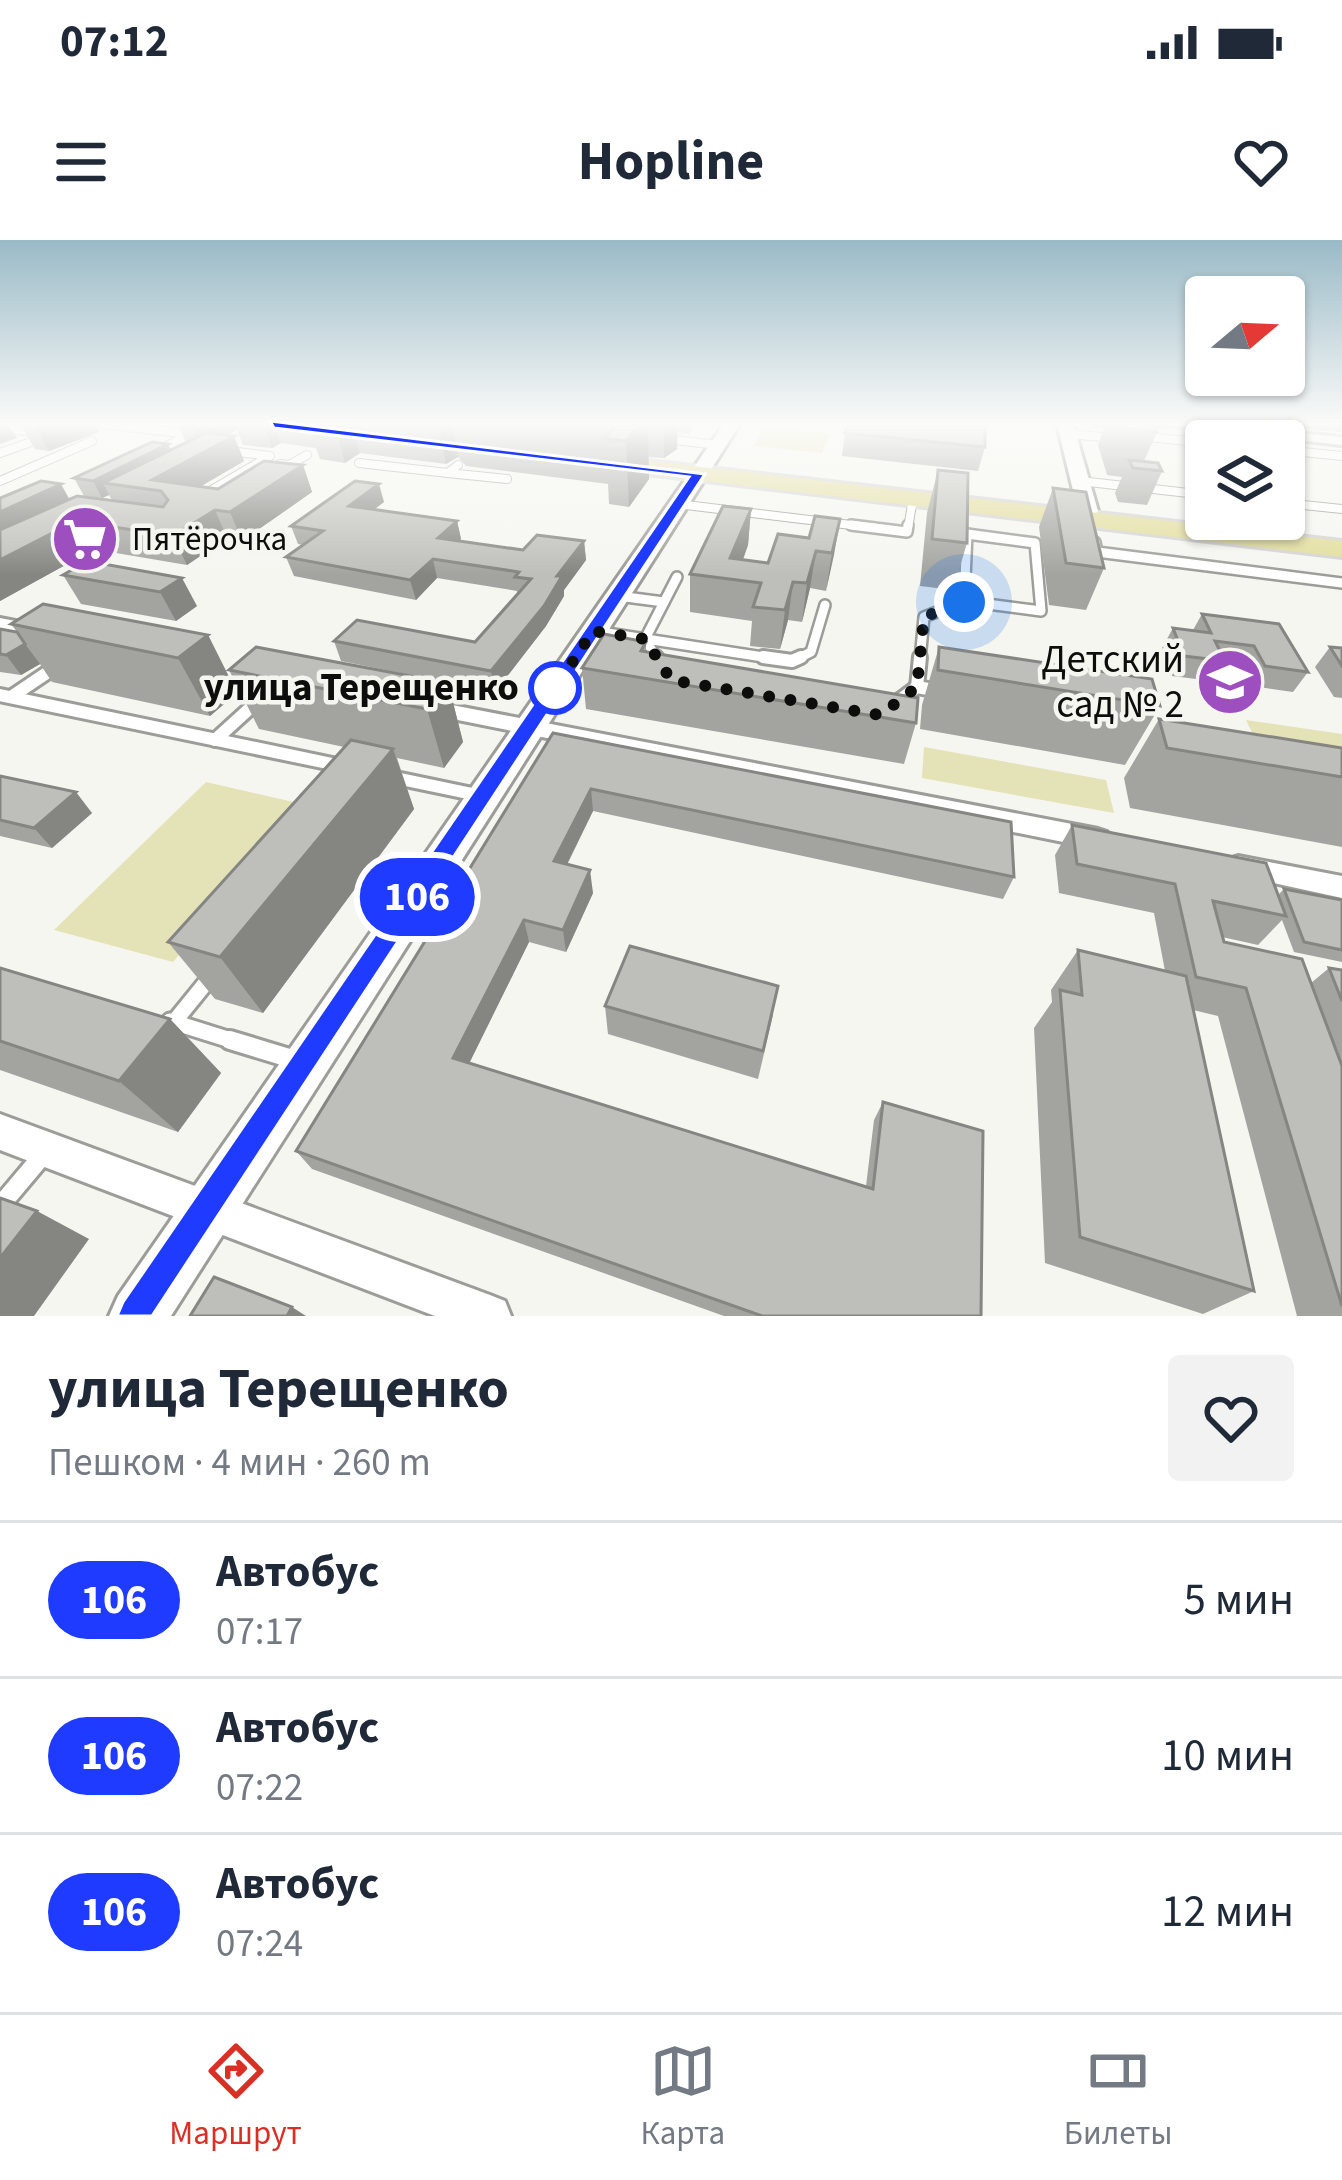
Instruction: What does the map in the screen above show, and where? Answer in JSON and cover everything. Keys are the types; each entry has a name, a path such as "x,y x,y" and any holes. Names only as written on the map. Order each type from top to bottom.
{"main road":[{"path":"717,474 997,509 1089,515"},
{"path":"719,474 1342,545"}],"street":[{"path":"138,1316 698,474"},
{"path":"1078,474 1089,515"},
{"path":"0,624 73,645"},
{"path":"403,702 1134,846"},
{"path":"1203,859 1342,886"},
{"path":"0,1132 490,1316"}],"lane":[{"path":"227,499 199,497 239,474"},
{"path":"460,474 507,479"},
{"path":"707,474 907,532 913,499"},
{"path":"1148,474 1153,489"},
{"path":"229,480 253,483"},
{"path":"1080,481 1185,492"},
{"path":"1305,505 1342,509"},
{"path":"997,509 998,538"},
{"path":"1089,515 1097,552 1342,583"},
{"path":"880,715 917,687 924,617 964,602 1041,611 1035,543 967,534 964,602"},
{"path":"645,639 677,577"},
{"path":"617,596 664,602"},
{"path":"593,631 792,661 811,652 825,605"},
{"path":"645,639 671,680"},
{"path":"5,696 73,645"},
{"path":"917,687 962,695"},
{"path":"215,740 266,694"},
{"path":"5,696 356,770"},
{"path":"377,774 484,796"},
{"path":"174,1022 218,969"},
{"path":"154,1016 306,1063"},
{"path":"0,1206 47,1149"}],"shaded area":[{"path":"1246,720 1342,734 1342,754 1256,741"},
{"path":"924,747 1106,780 1114,813 922,778"},
{"path":"206,782 307,805 173,962 54,930"}],"building":[{"path":"82,474 107,474 93,481 74,478"},
{"path":"121,474 163,474 152,480 218,489 242,474 289,474 230,512 215,510 173,536 94,524 78,532 60,529 0,560 0,530 77,496 163,507 168,500 161,491 103,483"},
{"path":"938,474 968,474 967,543 932,539"},
{"path":"41,481 61,484 0,512 0,498"},
{"path":"355,481 379,484 349,506 457,521 438,538 523,550 537,535 584,541 557,576 562,576 544,606 491,671 334,641 357,620 475,642 531,579 515,577 519,572 433,559 410,580 286,557 323,531 291,526"},
{"path":"1053,488 1086,492 1104,568 1066,563"},
{"path":"723,506 751,509 730,558 768,563 778,534 809,538 815,516 840,519 832,553 816,551 807,583 793,582 785,610 753,607 761,583 690,574"},
{"path":"87,561 182,578 160,592 63,575"},
{"path":"43,604 208,635 178,658 11,624"},
{"path":"1202,614 1279,624 1308,672 1265,666 1254,646 1215,641 1225,661 1184,656 1173,628 1211,633"},
{"path":"0,629 17,632 25,644 0,654"},
{"path":"604,634 646,642 641,651 918,698 916,723 582,668"},
{"path":"256,647 448,683 427,709 229,670"},
{"path":"939,647 1152,679 1160,706 938,670"},
{"path":"1330,647 1342,648 1342,666"},
{"path":"1159,719 1342,748 1342,777 1167,748"},
{"path":"553,733 1011,822 1014,877 591,789 554,861 590,870 563,930 524,920 453,1058 873,1189 883,1102 983,1131 981,1316 762,1316 296,1151"},
{"path":"351,740 393,749 220,957 168,942"},
{"path":"0,776 76,792 34,828 0,820"},
{"path":"1072,825 1266,863 1286,916 1213,901 1224,942 1302,959 1342,1066 1342,1306 1246,988 1196,977 1175,884 1077,864"},
{"path":"1284,889 1342,900 1342,950 1304,942"},
{"path":"630,946 778,986 763,1051 605,1006"},
{"path":"1078,950 1186,976 1254,1291 1080,1237 1060,990 1082,995"},
{"path":"0,968 170,1019 119,1081 0,1041"},
{"path":"1329,968 1342,970 1342,1001"},
{"path":"0,1198 37,1211 0,1258"},
{"path":"214,1277 292,1307 287,1316 190,1316"}],"bus line":[{"name":"106","path":"138,1316 698,474"}],"place":[{"name":"Пятёрочка","path":"85,539"},
{"name":"Детский сад № 2","path":"1230,682"},
{"name":"улица Терещенко","path":"555,688"}],"route":[{"path":"555,688 552,693 593,631 645,639 671,680 880,715 917,687 924,617 964,602"}]}
